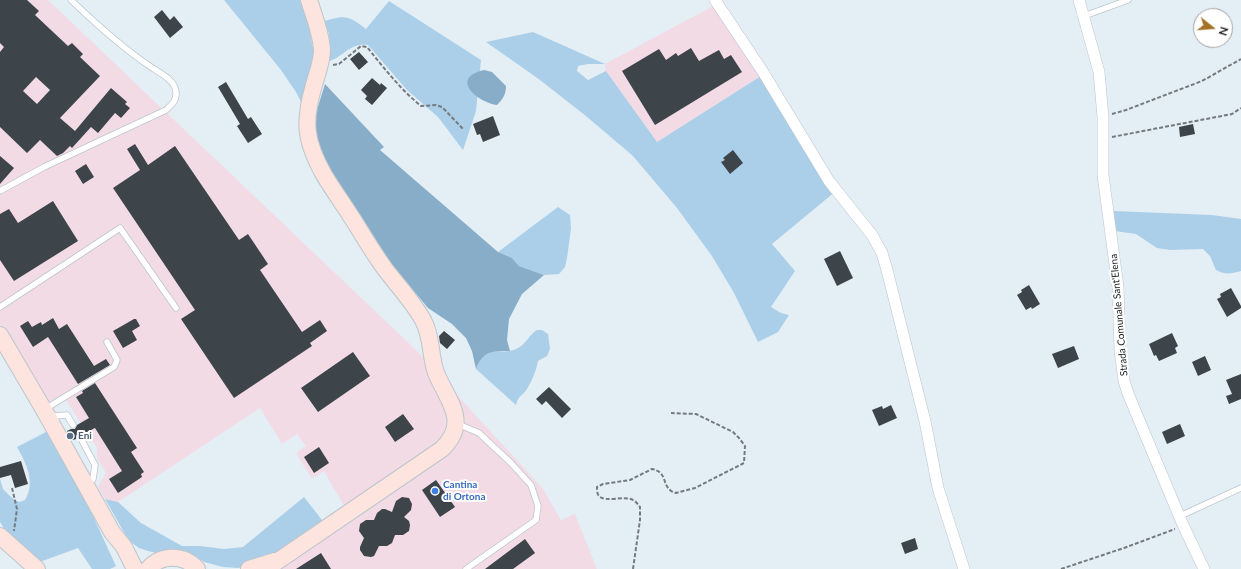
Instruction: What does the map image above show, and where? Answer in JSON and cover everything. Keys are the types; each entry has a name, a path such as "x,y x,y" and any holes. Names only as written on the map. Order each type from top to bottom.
{"main road":[{"path":"266,569 442,449 454,432 455,423 453,405 441,385 434,367 429,344 428,330 417,310 385,268 324,175 310,145 307,130 308,111 320,65 322,50 318,27 309,0"},
{"path":"0,335 47,414 112,532 124,547 135,569"},
{"path":"6,541 37,569"},
{"path":"124,547 144,556 166,558 176,557 201,568"},
{"path":"148,569 156,562 166,558"},
{"path":"250,569 279,560"}],"street":[{"path":"714,0 763,72 829,181 872,235 882,253 925,421 938,488 964,569"},
{"name":"Strada Comunale Sant'Elena","path":"1079,0 1099,72 1103,117 1103,174 1118,287 1120,350 1124,381 1182,521 1204,569"}],"lane":[{"path":"0,191 44,167 166,110 175,102 176,93 172,82 134,56 106,33 71,0"},
{"path":"1084,16 1128,0"},
{"path":"0,306 120,228 176,308"},
{"path":"47,414 114,366 117,360 107,342"},
{"path":"47,414 55,416 67,415 73,425"},
{"path":"455,423 479,433 511,463 531,484 538,506 536,520 466,569"},
{"path":"80,437 95,465 93,479 85,484"},
{"path":"1182,521 1241,488"}],"path":[{"path":"320,65 338,64 361,46 366,47 411,98 421,106 436,105 442,107 464,130"},
{"path":"1103,117 1126,110 1202,81 1241,59"},
{"path":"1103,139 1232,114 1241,108"},
{"path":"633,569 640,520 640,507 633,499 603,499 597,493 597,487 603,484 630,480 652,468 658,470 663,476 670,490 676,493 695,488 744,463 745,446 733,432 696,414 671,413"},
{"path":"6,541 17,509 12,488"},
{"path":"1061,569 1124,548 1182,521"}],"shaded area":[{"path":"0,0 48,0 417,351 543,489 561,520 575,514 597,569 280,569 352,520 324,471 312,479 296,453 306,446 297,434 282,444 260,408 118,502 105,499 98,487 106,473 97,458 97,448 66,400 51,410 0,325"},
{"path":"224,0 300,0 307,18 315,58 302,104 296,92 281,70"},
{"path":"389,1 481,60 476,111 463,150 438,117 407,90 368,45 356,46 330,61 329,34 324,21 342,17 355,21 366,29"},
{"path":"715,5 761,76 657,142 606,71 605,64"},
{"path":"533,32 605,64 588,64 578,66 577,71 588,80 606,71 657,142 761,76 836,191 772,244 795,271 771,307 781,313 789,315 778,332 758,342 734,293 712,256 677,208 633,156 586,116 540,80 486,42"},
{"path":"484,70 492,72 506,86 504,96 497,105 489,103 475,95 467,84 468,78"},
{"path":"325,84 384,147 380,150 498,252 512,258 519,266 544,275 522,294 509,319 507,340 510,351 498,351 485,355 476,369 472,351 466,338 452,324 428,308 378,248 347,204 314,140 316,113"},
{"path":"558,207 570,215 571,228 565,267 559,274 544,275 530,270 519,266 512,258 498,252"},
{"path":"1113,211 1212,215 1241,219 1241,271 1228,274 1216,270 1210,256 1203,249 1170,250 1157,248 1136,234 1115,231"},
{"path":"537,330 542,330 548,334 550,349 547,356 538,361 531,383 525,392 519,397 516,405 476,369 480,360 489,352 512,351 523,344"},
{"path":"48,431 92,514 116,566 110,569 92,569 78,548 37,563 7,533 0,522 0,479 3,489 12,498 20,502 25,500 30,486 30,480 24,460 17,447"},
{"path":"304,497 325,524 262,563 238,568 223,567 204,562 194,555 185,552 175,551 156,553 139,548 132,543 125,534 105,499 118,502 141,523 182,546 200,546 224,549 243,547"}],"building":[{"path":"0,0 27,0 39,11 35,15 68,46 72,43 83,54 80,57 100,76 60,118 75,131 111,88 127,102 125,104 130,108 121,118 115,113 98,133 91,127 72,148 70,146 63,153 57,156 40,140 27,153 0,127 0,52 4,47 0,43","holes":["36,77 50,90 37,104 23,91"]},
{"path":"162,10 170,20 174,16 183,27 170,38 154,17"},
{"path":"691,48 699,61 719,50 724,59 731,55 742,72 655,125 622,71 659,49 666,60 676,53 678,56"},
{"path":"359,52 368,62 359,70 350,59"},
{"path":"372,78 380,85 381,83 387,88 372,105 365,99 367,96 361,90"},
{"path":"226,82 248,119 251,117 262,134 248,143 237,126 240,124 218,87"},
{"path":"493,116 500,135 483,142 480,134 477,135 473,124"},
{"path":"1193,124 1195,134 1180,137 1179,127"},
{"path":"135,144 148,165 175,146 239,240 248,234 268,264 260,270 302,332 320,320 327,331 310,343 312,346 234,398 181,319 195,310 113,188 140,170 127,149"},
{"path":"733,150 743,163 730,174 721,162 725,160 723,158"},
{"path":"0,156 14,168 0,184"},
{"path":"86,164 94,177 83,184 75,171"},
{"path":"53,201 78,241 14,281 0,260 0,214 9,209 18,223"},
{"path":"840,251 853,278 837,286 824,259"},
{"path":"1029,285 1040,304 1032,309 1031,307 1026,310 1017,295 1022,292 1021,290"},
{"path":"1231,288 1241,308 1227,317 1217,299 1221,297 1220,294"},
{"path":"53,318 59,329 67,324 94,366 106,359 110,365 78,384 48,337 33,347 20,326 28,321 32,327 41,322 42,325"},
{"path":"136,319 140,326 132,331 137,340 123,348 113,331"},
{"path":"444,331 455,340 447,349 440,343 439,336"},
{"path":"1172,333 1178,346 1175,348 1177,353 1159,361 1156,355 1154,356 1149,344"},
{"path":"1074,346 1079,359 1058,368 1052,354"},
{"path":"353,352 370,376 318,412 301,388"},
{"path":"1205,356 1211,370 1198,376 1192,362"},
{"path":"1241,374 1241,399 1229,404 1226,396 1232,394 1226,380"},
{"path":"95,383 137,448 131,452 144,472 141,474 142,477 118,493 109,479 122,471 95,428 83,434 78,433 76,439 73,440 67,431 75,429 77,425 89,418 76,397 83,393 82,391"},
{"path":"549,387 571,409 562,418 546,401 542,405 536,399"},
{"path":"891,405 897,418 879,426 872,410 882,406 883,409"},
{"path":"403,414 414,429 395,442 385,427"},
{"path":"1180,424 1185,436 1167,444 1162,432"},
{"path":"319,447 329,463 314,473 304,457"},
{"path":"21,461 28,484 15,488 11,475 0,478 0,467"},
{"path":"436,480 455,507 440,517 422,490"},
{"path":"402,497 409,498 412,504 411,510 404,517 409,521 409,531 403,535 395,535 392,543 387,546 379,546 374,556 364,556 360,550 364,538 359,531 360,524 366,520 374,520 377,513 382,509 392,512 396,501"},
{"path":"915,538 918,549 905,554 901,543"},
{"path":"525,539 535,553 513,569 485,569"},
{"path":"321,553 331,569 296,569"}],"place":[{"name":"Eni","path":"70,436"},
{"name":"Cantina di Ortona","path":"435,491"}]}
